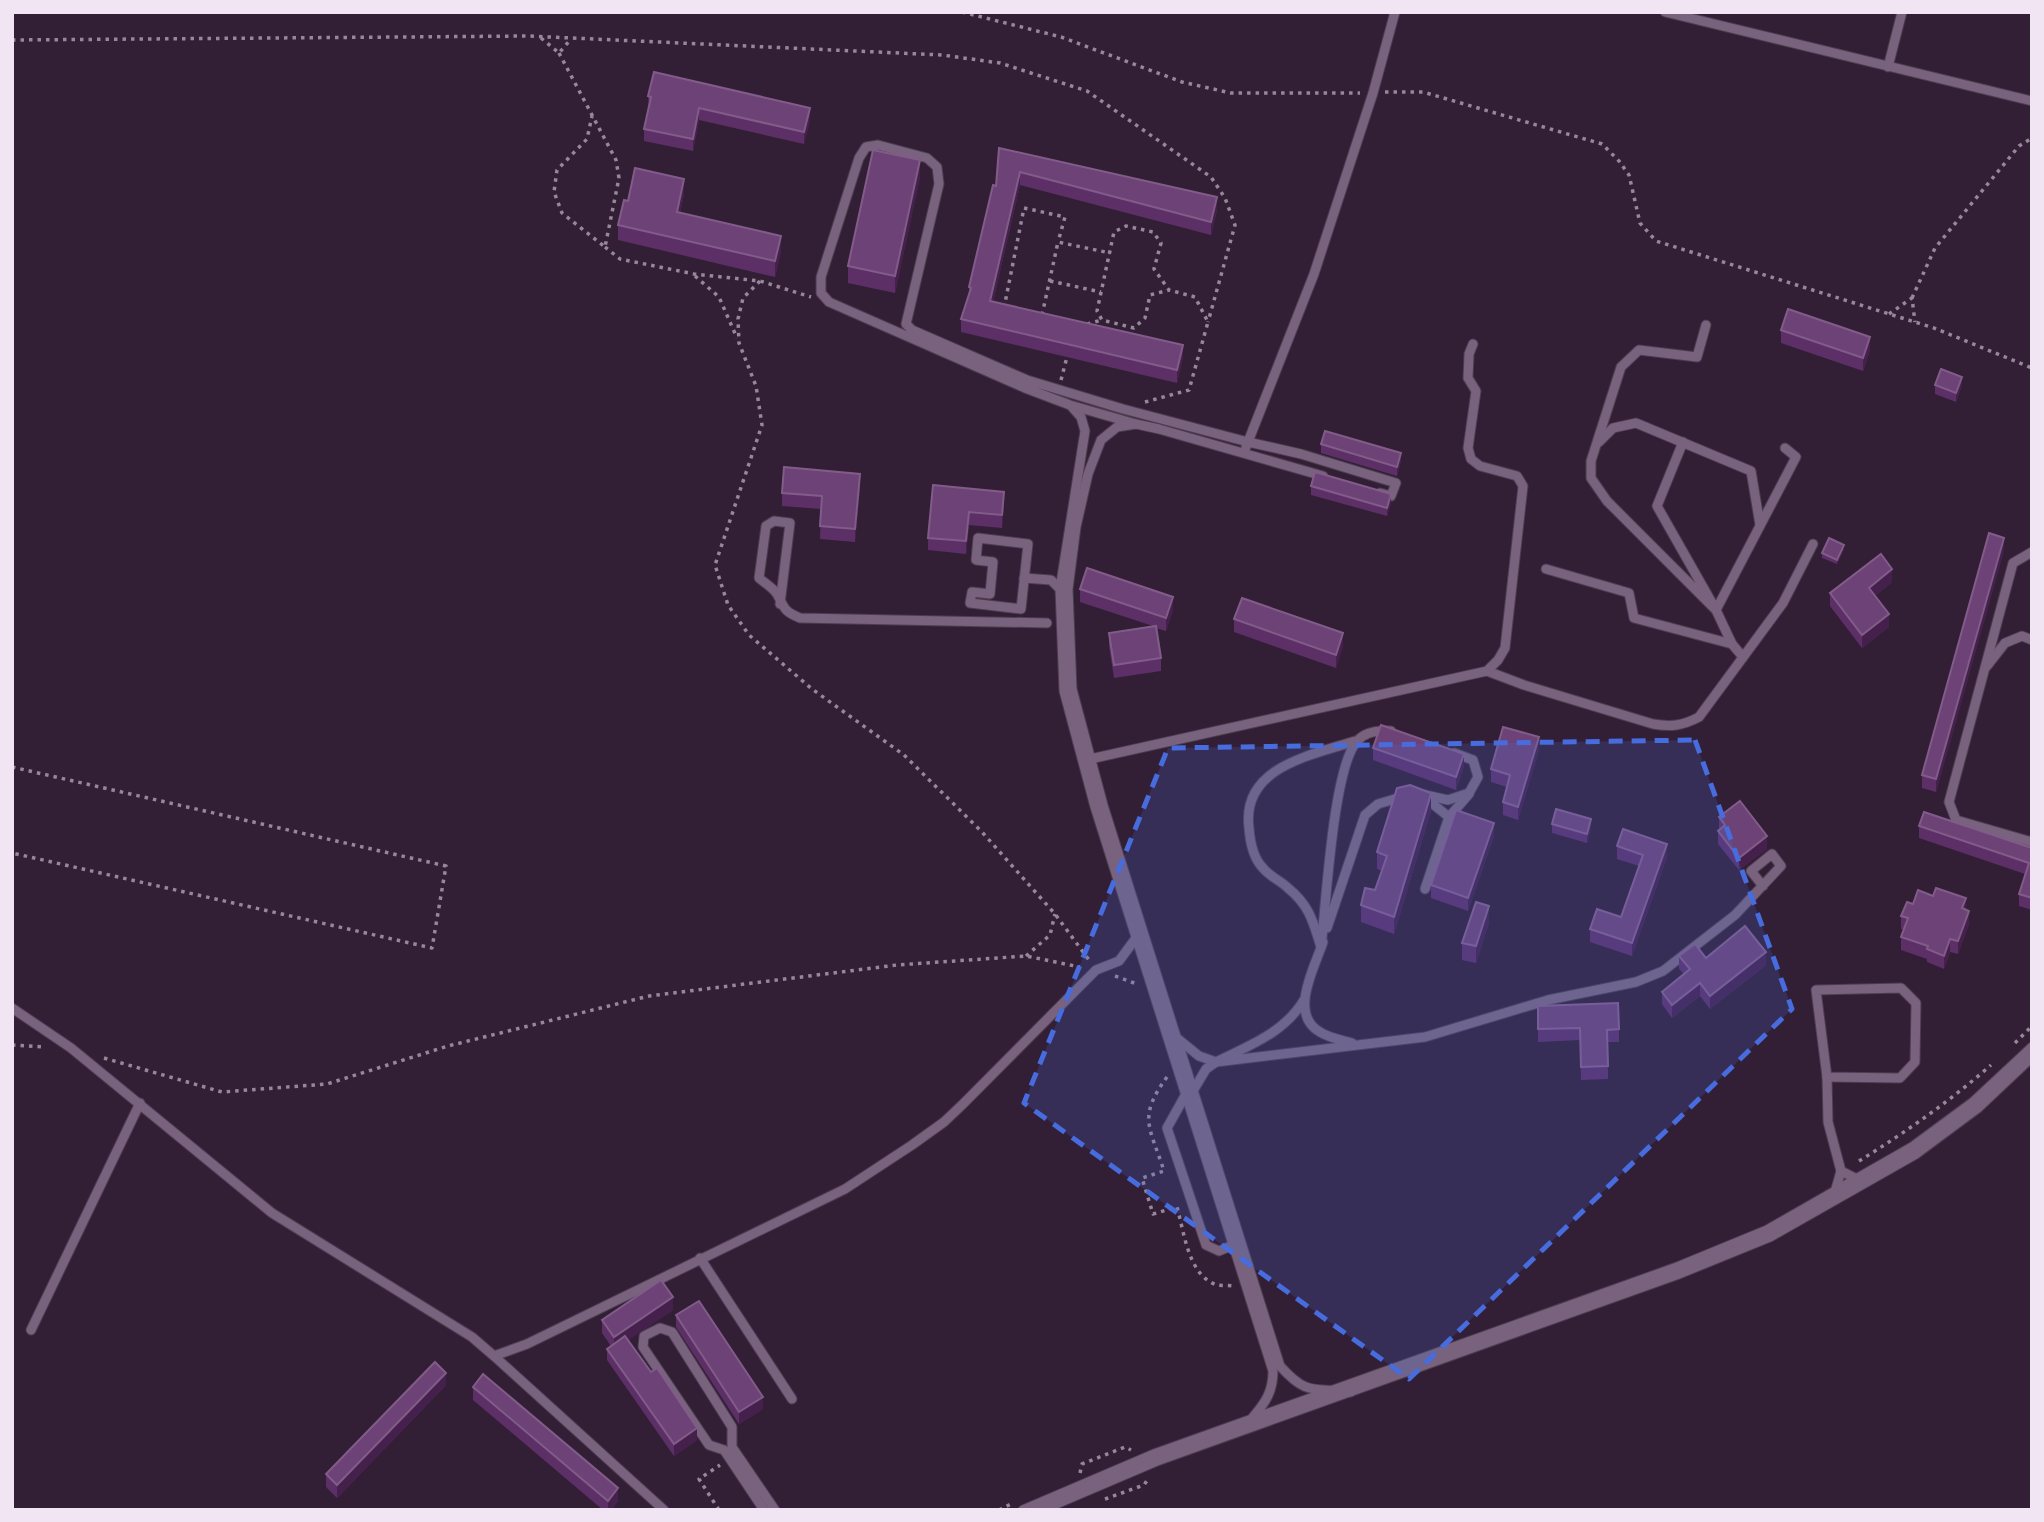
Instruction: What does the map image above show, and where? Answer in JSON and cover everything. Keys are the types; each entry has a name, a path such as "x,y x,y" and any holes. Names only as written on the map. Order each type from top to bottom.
{"lane":[{"path":"1246,447 1314,274 1373,93 1395,12"},
{"path":"1665,12 1704,17 2032,101"},
{"path":"1888,66 1902,12"},
{"path":"1332,478 1246,447 1027,380 912,330 906,324 939,184 937,167 927,159 878,145 866,147 859,159 821,277 821,293 829,302 1024,388 1070,405 1136,424 1246,447 1300,454 1396,483 1391,496 1368,489"},
{"path":"1706,325 1697,357 1639,350 1621,367 1591,461 1591,478 1607,501 1716,610"},
{"path":"1473,344 1469,354 1468,378 1476,391 1468,448 1471,459 1480,466 1517,476 1523,486 1506,648 1488,671"},
{"path":"1070,405 1080,417 1085,431 1080,473 1068,526 1060,589 1060,616 1064,691 1078,749 1136,938 1238,1233 1280,1366 1297,1384 1312,1390 1351,1391"},
{"path":"1598,443 1614,428 1636,423 1751,471 1760,524"},
{"path":"1136,424 1117,427 1101,440 1088,474 1076,527 1068,589 1072,689 1090,759 1177,1038 1189,1092 1233,1245 1273,1371 1273,1386 1269,1395 1245,1430"},
{"path":"1683,442 1657,506 1716,610 1732,644 1743,657"},
{"path":"1716,610 1796,457 1785,448"},
{"path":"780,604 790,523 774,520 766,526 759,578 776,593 780,604 789,614 800,618 1047,623 1060,616"},
{"path":"978,538 1028,544 1024,578 1021,609 970,603 972,592 990,594 993,562 976,560 978,538"},
{"path":"1090,759 1488,671 1653,724 1673,727 1686,724 1699,717 1783,603 1813,544"},
{"path":"2032,552 2012,563 1949,802 1956,820 2032,842"},
{"path":"1546,569 1629,593 1634,618 1732,644"},
{"path":"1024,578 1051,580 1062,572"},
{"path":"1051,580 1060,589"},
{"path":"1047,623 1062,635"},
{"path":"1984,669 2005,643 2022,636 2032,640"},
{"path":"1321,947 1309,909 1289,888 1262,868 1251,845 1249,804 1260,784 1280,767 1358,740 1376,730 1396,732"},
{"path":"1321,947 1340,783 1347,757 1358,740"},
{"path":"1425,889 1449,817 1469,793 1478,777 1474,760 1448,750"},
{"path":"1238,1233 1233,1245 1219,1251 1206,1245 1167,1128 1206,1069 1271,1035 1295,1014 1304,1000 1365,815 1378,804 1396,797 1421,794 1448,800 1469,793"},
{"path":"1421,794 1449,817"},
{"path":"1177,1038 1186,1048 1216,1062 1425,1037 1549,1000 1636,982 1662,971 1735,915 1763,886"},
{"path":"494,1356 527,1344 845,1189 944,1122 1096,970 1119,961 1136,938"},
{"path":"1827,1077 1900,1078 1915,1062 1916,1003 1900,988 1816,990 1827,1077 1828,1122 1841,1171 1835,1192"},
{"path":"1304,1000 1307,1019 1319,1032 1356,1045"},
{"path":"12,1008 71,1048 272,1213 472,1337 664,1510"},
{"path":"1021,1505 1154,1454 1676,1267 1767,1230 1912,1147 1973,1102 2032,1047"},
{"path":"1042,1510 1157,1461 1679,1274 1770,1237 1916,1154 1978,1108 2032,1057"},
{"path":"31,1330 140,1104"},
{"path":"1841,1171 1857,1179"},
{"path":"701,1258 792,1399"},
{"path":"764,1510 724,1450 709,1444 643,1347 645,1336 660,1328 672,1332 732,1427 732,1447 775,1510"}],"path":[{"path":"962,12 1061,37 1182,82 1231,93 1423,92 1602,144 1629,176 1640,223 1656,241 1914,322 2032,368"},
{"path":"540,37 559,53 616,160 619,178 605,247"},
{"path":"12,40 540,37 942,55 1000,63 1087,91 1211,177 1225,198 1235,225 1189,390 1123,409"},
{"path":"559,53 571,38"},
{"path":"592,116 587,139 557,170 554,192 562,214 620,259 694,274 760,281 829,302"},
{"path":"1914,322 1912,298 1935,248 2019,146 2032,138"},
{"path":"1004,309 1024,208 1065,217 1041,319"},
{"path":"1102,320 1097,311 1114,232 1126,226 1153,232 1161,243 1154,269 1169,290"},
{"path":"1058,242 1110,253"},
{"path":"694,274 719,297 757,386 762,425 715,565 728,606 749,635 812,689 904,755 982,832 1055,914 1096,970"},
{"path":"739,343 738,319 743,298 760,281"},
{"path":"1050,281 1101,292"},
{"path":"1083,325 1102,320 1134,328 1146,318 1150,295 1169,290 1195,297 1208,322"},
{"path":"1889,314 1912,298"},
{"path":"1059,390 1068,352"},
{"path":"12,767 446,866 432,948 12,853"},
{"path":"1026,956 1050,935 1055,914"},
{"path":"96,1055 222,1092 327,1084 448,1046 649,996 897,965 1026,956 1096,970 1153,989"},
{"path":"2013,1045 2032,1026"},
{"path":"12,1045 71,1048"},
{"path":"1857,1162 1908,1130 1995,1062"},
{"path":"1172,1070 1152,1097 1147,1115 1164,1171 1142,1178 1153,1214 1177,1207 1194,1263 1202,1276 1217,1285 1237,1286"},
{"path":"1079,1475 1082,1464 1125,1447 1134,1452"},
{"path":"719,1510 699,1479 724,1461"},
{"path":"999,1510 1021,1505"}],"highlighted area":[{"path":"1695,740 1792,1009 1409,1379 1024,1103 1168,748"}],"building":[{"path":"654,72 810,108 804,132 699,108 693,139 644,129"},
{"path":"999,148 1217,197 1211,222 1020,172 990,301 1183,345 1177,370 961,319 971,288 969,287 993,185 996,186"},
{"path":"873,150 920,160 895,276 848,266"},
{"path":"635,168 684,179 677,212 781,236 775,261 618,225 624,200 628,201"},
{"path":"1788,309 1870,337 1863,358 1781,330"},
{"path":"1941,369 1962,377 1956,393 1935,385"},
{"path":"1325,431 1401,453 1397,467 1321,444"},
{"path":"784,467 860,474 855,529 820,526 822,496 782,493"},
{"path":"1315,472 1391,494 1387,508 1311,486"},
{"path":"933,485 1004,492 1002,515 969,512 966,541 928,538"},
{"path":"1989,533 2004,538 1936,779 1922,775"},
{"path":"1829,538 1844,545 1837,560 1822,553"},
{"path":"1881,554 1892,569 1869,588 1889,614 1862,635 1830,593"},
{"path":"1087,568 1173,597 1166,618 1080,589"},
{"path":"1242,598 1343,633 1336,655 1234,619"},
{"path":"1156,626 1161,658 1114,665 1109,633"},
{"path":"1381,725 1464,754 1456,777 1373,748"},
{"path":"1503,727 1539,737 1518,807 1503,802 1510,775 1491,769"},
{"path":"1410,785 1431,794 1394,917 1361,905 1365,888 1375,890 1387,856 1377,852 1397,788"},
{"path":"1740,801 1767,836 1739,858 1718,831 1725,825 1719,817"},
{"path":"1556,809 1591,819 1587,834 1552,824"},
{"path":"1456,810 1494,823 1468,898 1431,885"},
{"path":"1924,812 2032,848 2032,898 2019,894 2029,863 1919,826"},
{"path":"1623,829 1667,844 1632,943 1590,929 1597,909 1621,917 1643,855 1617,846"},
{"path":"1936,888 1966,898 1962,908 1969,911 1958,941 1950,939 1944,956 1927,949 1928,946 1901,937 1908,918 1901,916 1907,902 1913,904 1918,890 1933,896"},
{"path":"1476,902 1489,906 1476,946 1462,943"},
{"path":"1745,926 1766,952 1710,996 1700,983 1672,1005 1662,992 1690,969 1679,956 1695,944 1706,958"},
{"path":"1618,1003 1619,1029 1607,1030 1608,1066 1581,1067 1580,1028 1538,1029 1538,1006"},
{"path":"661,1280 673,1297 614,1337 602,1320"},
{"path":"699,1301 763,1397 739,1412 676,1315"},
{"path":"625,1336 651,1372 657,1368 697,1428 674,1444 607,1349"},
{"path":"435,1362 446,1373 337,1485 326,1474"},
{"path":"483,1374 618,1488 608,1501 473,1387"}]}
